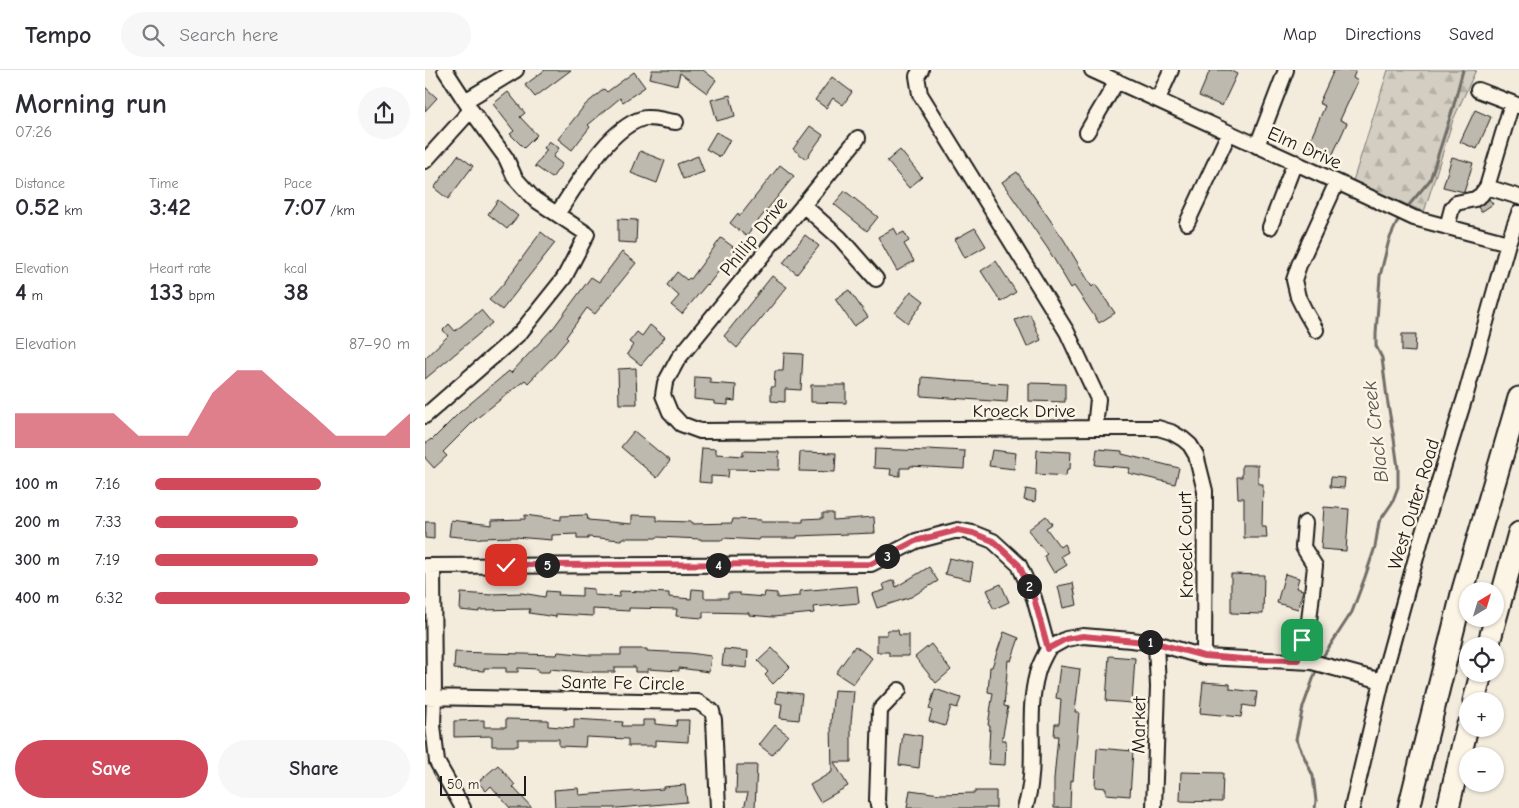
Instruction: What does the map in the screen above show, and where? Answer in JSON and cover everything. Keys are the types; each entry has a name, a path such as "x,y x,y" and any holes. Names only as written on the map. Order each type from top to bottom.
{"highway":[{"path":"1409,808 1463,590 1519,398"},
{"path":"1490,637 1519,533"},
{"path":"1448,808 1465,737"}],"street":[{"path":"425,416 520,333 564,278 587,234 534,199 515,178 506,158 468,106 445,70"},
{"path":"425,161 468,106 516,70"},
{"name":"Kroeck Drive","path":"678,359 665,383 663,395 670,412 681,424 700,431 1095,428 1097,399 1067,332 920,94 917,76 921,70"},
{"name":"Elm Drive","path":"1092,70 1414,218 1508,243"},
{"path":"1158,99 1171,70"},
{"path":"1257,146 1286,70"},
{"path":"1087,132 1117,80"},
{"path":"1447,227 1452,208 1456,203 1475,199 1487,187 1515,104 1478,90"},
{"path":"557,214 599,153 622,128 643,118 676,122"},
{"path":"1187,223 1229,132"},
{"name":"Phillip Drive","path":"678,359 858,138"},
{"path":"1270,227 1295,162"},
{"path":"1316,330 1298,297 1294,280 1337,182"},
{"path":"1487,187 1519,197"},
{"path":"803,205 840,238 876,279"},
{"name":"West Outer Road","path":"1353,808 1382,681 1422,536 1466,394 1508,243 1519,213"},
{"name":"Kroeck Court","path":"1095,428 1158,428 1171,432 1183,439 1196,455 1205,490 1204,656"},
{"path":"1298,660 1302,640 1309,621 1315,566 1303,547 1305,523"},
{"path":"463,808 437,762 430,697 429,566 871,564 915,541 958,530 973,533 993,541 1019,565 1034,598 1048,649"},
{"path":"1025,808 1030,789 1033,698 1037,673 1048,649 1066,639 1083,636 1156,643 1204,656 1298,660 1382,681"},
{"name":"Market","path":"1154,808 1157,687 1156,643"},
{"path":"879,808 877,801 880,710 899,690"},
{"name":"Sante Fe Circle","path":"430,697 698,702 712,711 714,720 718,808"}],"green space":[{"path":"1388,70 1476,70 1453,120 1424,212 1353,181"}],"building":[{"path":"545,70 571,70 535,97 525,85"},
{"path":"652,70 703,70 716,80 707,93 680,73 677,85 650,78"},
{"path":"1210,70 1229,70 1237,74 1222,106 1199,96"},
{"path":"1334,70 1356,70 1353,78 1358,81 1340,120 1347,123 1332,156 1308,145 1325,106 1319,103"},
{"path":"634,72 645,87 623,102 620,98 588,125 590,127 572,150 558,139 585,105 604,89 607,92"},
{"path":"832,77 852,92 843,105 833,98 826,108 815,100"},
{"path":"425,87 437,98 425,111"},
{"path":"508,92 525,113 520,117 537,135 524,148 510,134 514,131 493,104"},
{"path":"730,95 735,116 717,121 711,100"},
{"path":"1475,110 1491,117 1477,149 1460,142"},
{"path":"810,126 823,135 806,159 793,149"},
{"path":"716,132 730,140 720,157 706,149"},
{"path":"549,141 559,148 553,157 562,164 552,178 535,166 547,150 544,148"},
{"path":"900,150 922,177 909,188 887,161"},
{"path":"640,151 665,161 657,183 631,173"},
{"path":"458,155 473,166 448,199 434,188"},
{"path":"698,156 704,172 683,179 677,164"},
{"path":"1452,157 1473,163 1464,192 1443,187"},
{"path":"780,165 794,176 746,236 730,223 738,213 740,216"},
{"path":"1017,172 1064,240 1092,287 1095,284 1115,313 1099,323 1074,286 1071,288 1048,249 1002,182"},
{"path":"845,191 878,217 867,231 834,204"},
{"path":"1489,199 1493,204 1481,212 1478,207"},
{"path":"498,200 518,216 507,229 488,214"},
{"path":"618,219 637,220 636,243 618,242"},
{"path":"894,228 898,235 904,232 909,241 904,244 914,261 897,271 878,237"},
{"path":"975,228 986,246 965,258 955,239"},
{"path":"541,232 555,243 502,310 489,300 504,283"},
{"path":"805,235 819,246 797,274 783,263"},
{"path":"721,238 736,249 682,314 671,305 679,296 667,285 677,272 687,280 691,279"},
{"path":"622,252 636,263 595,314 587,308 566,337 568,339 552,358 528,383 525,380 476,419 443,452 447,456 434,468 425,458 425,444 432,440 460,412 509,371 511,373 554,327 591,277 599,282"},
{"path":"996,261 1016,292 1001,302 981,271"},
{"path":"772,276 787,287 737,348 724,336"},
{"path":"849,290 868,317 854,326 835,299"},
{"path":"911,291 924,301 908,323 895,313"},
{"path":"481,310 492,323 425,379 425,358 448,336 443,330 449,324 455,331"},
{"path":"1030,314 1041,340 1027,347 1015,320"},
{"path":"650,325 665,337 641,365 627,354 633,345 629,342 637,332 642,336"},
{"path":"1402,334 1416,334 1415,352 1402,351"},
{"path":"784,353 803,354 801,390 785,389 785,402 771,401 771,387 774,387 775,371 783,371"},
{"path":"636,368 637,404 619,404 618,369"},
{"path":"695,377 710,378 710,383 736,385 735,401 728,400 728,405 714,404 714,401 694,399"},
{"path":"922,377 1008,384 1007,402 921,396"},
{"path":"1029,383 1065,384 1065,402 1029,401"},
{"path":"811,385 846,385 846,403 811,402"},
{"path":"634,431 670,461 657,478 621,447"},
{"path":"702,448 716,449 716,454 743,456 743,451 779,452 779,470 729,469 728,477 711,476 711,483 699,482"},
{"path":"875,449 965,451 964,469 910,466 910,468 900,468 900,476 890,475 891,469 874,468"},
{"path":"1097,449 1122,451 1122,454 1179,468 1175,484 1128,473 1130,468 1095,465"},
{"path":"992,450 1016,453 1014,469 989,466"},
{"path":"1037,450 1071,452 1070,469 1067,469 1066,476 1036,474"},
{"path":"800,452 836,453 835,472 799,471"},
{"path":"1242,465 1258,465 1258,484 1263,484 1262,526 1266,526 1267,538 1244,538 1244,498 1238,498 1237,477 1242,477"},
{"path":"1331,477 1345,478 1344,488 1330,487"},
{"path":"1026,489 1036,491 1035,502 1024,500"},
{"path":"1324,507 1349,509 1346,551 1321,549"},
{"path":"823,513 833,513 833,520 874,517 875,533 797,536 797,538 760,538 759,540 723,538 723,540 701,540 657,537 622,538 621,540 588,537 588,539 577,539 577,534 552,535 552,540 515,537 480,539 449,536 451,520 492,525 492,520 525,519 525,515 561,520 561,516 587,515 588,520 632,524 632,515 657,516 657,521 691,522 691,524 732,523 733,519 761,520 760,522 803,522 803,519 823,518"},
{"path":"1046,516 1052,524 1046,528 1060,547 1064,544 1068,552 1061,556 1067,565 1054,573 1044,556 1047,554 1028,530"},
{"path":"425,522 434,522 434,539 425,538"},
{"path":"949,558 973,563 970,580 945,574"},
{"path":"929,567 938,581 911,597 877,608 872,594 885,590 883,584 894,580 896,587"},
{"path":"1231,574 1264,575 1263,614 1231,613"},
{"path":"1285,574 1299,578 1296,588 1303,590 1298,609 1277,603"},
{"path":"1073,583 1077,605 1063,608 1058,586"},
{"path":"1001,584 1009,602 994,609 989,600 991,599 987,590"},
{"path":"857,586 859,603 813,607 814,613 773,617 749,615 749,613 703,612 703,618 676,616 677,609 629,608 629,611 593,609 593,616 556,614 556,617 529,613 530,609 479,610 479,612 460,610 461,593 492,595 522,593 545,597 546,591 559,592 558,595 582,596 582,588 594,589 594,595 619,597 620,591 669,593 669,597 691,599 692,589 704,590 704,598 728,598 728,593 764,597 765,592 777,593 777,598 800,596 800,591"},
{"path":"887,630 898,630 899,635 909,635 909,656 889,656 889,652 877,652 877,635 887,635"},
{"path":"1004,632 1019,638 1011,661 1008,660 1004,706 1008,707 1002,740 1006,740 1005,765 988,764 990,726 988,725 993,693 988,692 990,667 992,667"},
{"path":"931,644 951,670 936,683 915,657"},
{"path":"855,646 872,658 853,684 836,673"},
{"path":"772,648 790,667 773,684 765,675 768,672 758,661"},
{"path":"621,649 647,649 647,651 711,656 709,672 679,668 679,671 648,669 648,672 635,672 635,667 615,667 615,672 582,672 550,669 549,672 538,672 538,669 518,668 518,672 506,672 506,668 484,668 484,671 454,669 455,652 557,655 558,652 621,655"},
{"path":"724,649 748,651 747,668 722,665"},
{"path":"1109,656 1135,658 1132,703 1106,701"},
{"path":"1060,666 1080,669 1075,712 1079,712 1073,781 1071,780 1070,808 1054,808 1054,779 1058,736 1054,736 1055,724 1059,724 1061,699 1056,698"},
{"path":"1203,682 1230,684 1230,689 1257,692 1255,707 1243,705 1241,717 1200,713"},
{"path":"935,689 961,698 957,708 951,706 945,726 929,721 932,710 929,709"},
{"path":"834,690 854,691 851,723 851,762 834,762 848,786 820,802 810,785 832,772 831,722"},
{"path":"777,691 802,694 799,720 780,718 782,704 776,703"},
{"path":"506,719 548,720 548,726 574,728 574,719 623,722 622,726 643,726 643,720 655,720 655,724 676,726 677,720 689,720 688,742 655,740 655,746 628,746 628,739 586,737 585,747 559,746 559,739 518,739 518,746 492,746 492,736 454,737 454,721 484,720 484,727 506,727"},
{"path":"775,725 788,735 772,755 759,745"},
{"path":"903,733 922,736 919,768 899,765"},
{"path":"1097,748 1133,751 1130,796 1106,794 1106,788 1095,787"},
{"path":"498,765 515,785 513,787 532,808 510,808 491,786 486,791 478,782"},
{"path":"737,765 757,765 755,808 744,808 748,793 736,793"},
{"path":"1181,772 1223,773 1222,802 1180,801"},
{"path":"685,785 687,802 618,808 555,808 554,790 578,788 579,795 663,789 663,787"},
{"path":"910,790 940,794 996,791 996,808 907,808"}],"waterway":[{"name":"Black Creek","path":"1409,205 1430,180 1463,70"},
{"name":"Black Creek","path":"1322,658 1352,612 1375,547 1379,522 1392,503 1398,487 1398,468 1394,439 1382,358 1376,346 1376,334 1380,276 1389,240 1399,218"},
{"name":"Black Creek","path":"1315,808 1313,776 1296,739 1303,707 1316,671"}],"route":[{"path":"506,565 871,564 915,541 958,530 973,533 993,541 1019,565 1034,598 1048,649 1066,639 1083,636 1156,643 1204,656 1298,660 1302,640"}]}
